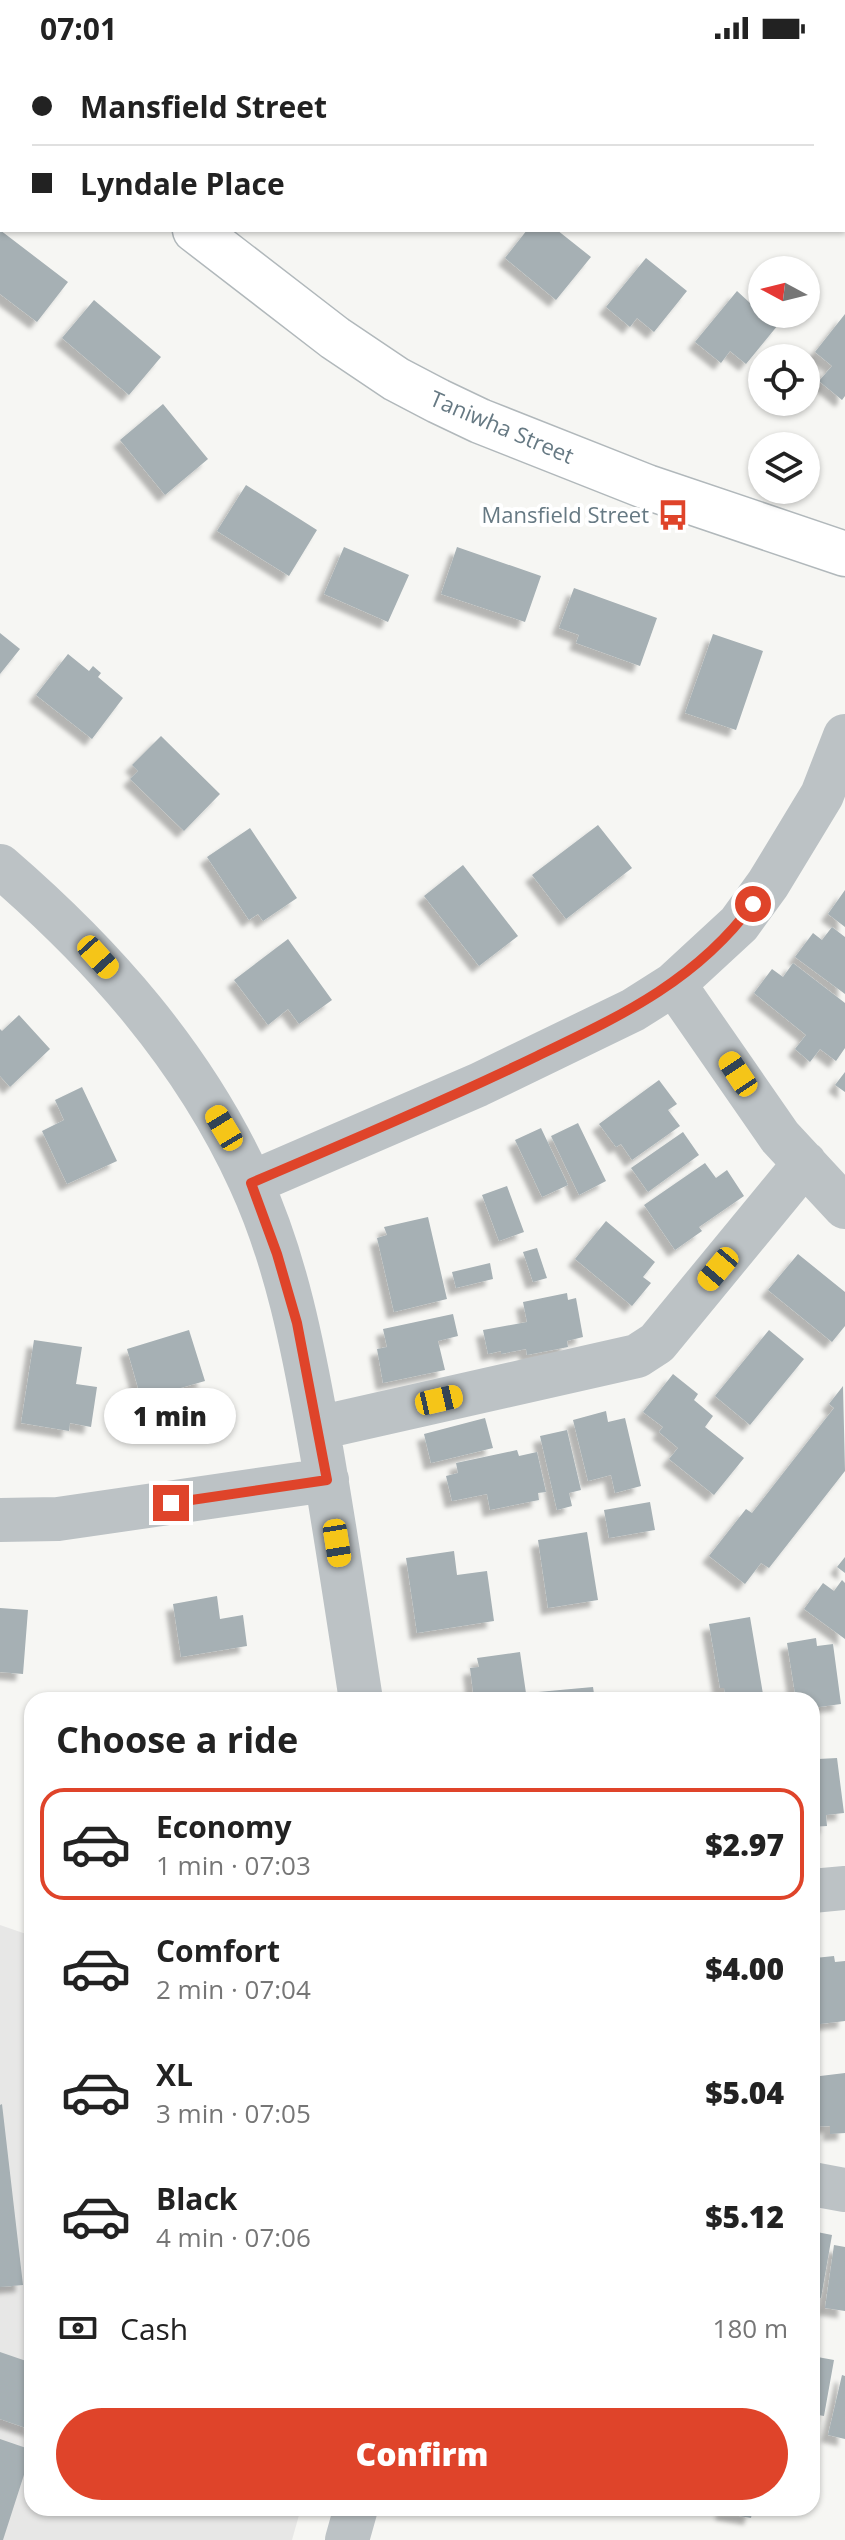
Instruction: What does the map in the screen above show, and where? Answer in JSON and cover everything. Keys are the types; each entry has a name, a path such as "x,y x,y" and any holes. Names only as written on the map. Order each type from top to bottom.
{"main road":[{"name":"Taniwha Street","path":"198,232 335,338 396,379 454,409 647,487 845,554"}],"street":[{"path":"251,1183 478,1085 633,1010 674,984 739,924 768,884 822,795 845,736"},
{"path":"0,866 79,936 153,1021 192,1075 224,1128 251,1183 277,1254 297,1323 327,1480 360,1692"},
{"path":"674,984 780,1137 845,1207"},
{"path":"318,1428 637,1356 657,1343 805,1163"},
{"path":"0,1520 58,1519 327,1480"},
{"path":"820,1890 845,1888"},
{"path":"820,2185 845,2190"},
{"path":"347,2540 354,2516"}],"shaded area":[{"path":"0,1925 24,1933 24,2516 299,2516 292,2540 0,2540"}],"building":[{"path":"0,232 68,282 37,322 0,294"},
{"path":"525,232 560,232 591,257 556,300 505,258"},
{"path":"646,258 687,291 654,332 637,318 630,327 606,307"},
{"path":"737,291 748,301 748,328 776,328 762,344 748,344 746,364 730,351 721,363 695,342"},
{"path":"94,300 161,357 129,395 62,338"},
{"path":"845,314 845,396 842,400 820,382 832,366 820,356 820,346"},
{"path":"163,404 208,459 165,495 120,440"},
{"path":"246,485 317,530 289,576 217,531"},
{"path":"344,547 409,575 388,622 324,594"},
{"path":"457,547 541,576 525,622 441,594"},
{"path":"574,588 657,618 640,666 576,643 579,635 559,628"},
{"path":"0,633 20,649 0,674"},
{"path":"713,634 763,651 736,730 685,713"},
{"path":"68,654 89,671 93,666 101,673 98,677 123,698 92,739 36,695"},
{"path":"161,736 220,794 184,831 130,779 138,771 132,765"},
{"path":"598,825 632,868 566,919 532,875"},
{"path":"250,828 297,898 263,921 258,914 249,920 207,857"},
{"path":"463,865 518,936 479,966 424,896"},
{"path":"845,890 845,927 828,914"},
{"path":"832,927 845,937 845,994 795,957 813,933 822,940"},
{"path":"288,939 332,1000 299,1024 288,1009 268,1025 234,980"},
{"path":"793,963 845,1003 845,1048 836,1061 820,1049 810,1062 795,1049 806,1035 754,993 772,969 783,977"},
{"path":"19,1015 50,1049 10,1087 0,1076 0,1029 2,1031"},
{"path":"845,1072 845,1092 835,1085"},
{"path":"659,1080 677,1104 668,1110 680,1126 632,1160 621,1144 616,1147 599,1124"},
{"path":"82,1087 117,1161 67,1184 42,1131 64,1120 55,1100"},
{"path":"578,1123 606,1181 579,1195 551,1136"},
{"path":"541,1128 568,1185 542,1197 515,1140"},
{"path":"683,1132 699,1155 648,1192 631,1168"},
{"path":"705,1163 716,1178 727,1170 744,1196 699,1227 702,1231 675,1250 644,1205"},
{"path":"507,1186 524,1232 499,1241 482,1195"},
{"path":"428,1217 447,1299 394,1312 377,1238 387,1235 384,1227"},
{"path":"606,1221 655,1262 643,1277 651,1283 632,1306 575,1259"},
{"path":"537,1248 547,1278 533,1282 523,1252"},
{"path":"798,1254 845,1292 845,1326 832,1342 768,1290"},
{"path":"490,1263 493,1279 456,1288 452,1272"},
{"path":"567,1293 568,1300 576,1298 583,1337 567,1341 568,1347 527,1355 526,1349 488,1354 483,1330 527,1322 523,1302"},
{"path":"453,1314 458,1336 438,1341 445,1370 383,1383 377,1349 387,1347 383,1329"},
{"path":"189,1330 205,1381 170,1391 173,1401 144,1409 127,1349"},
{"path":"769,1330 804,1359 750,1425 715,1396"},
{"path":"34,1340 82,1347 76,1384 97,1387 91,1427 70,1423 69,1431 21,1423"},
{"path":"673,1374 698,1394 694,1400 713,1416 705,1427 744,1458 714,1495 669,1459 678,1448 659,1432 663,1427 643,1412"},
{"path":"843,1386 845,1471 769,1568 761,1563 745,1584 709,1556 746,1509 752,1513 834,1408 829,1404"},
{"path":"606,1411 608,1422 625,1418 641,1486 615,1493 611,1475 588,1481 573,1420"},
{"path":"485,1418 493,1448 431,1463 424,1434"},
{"path":"567,1430 581,1490 569,1493 572,1506 557,1510 540,1436"},
{"path":"517,1450 519,1456 537,1452 546,1492 538,1493 539,1500 490,1510 487,1494 452,1501 446,1476 458,1473 456,1463"},
{"path":"650,1502 655,1530 609,1538 604,1510"},
{"path":"587,1532 598,1600 548,1608 538,1540"},
{"path":"454,1551 457,1575 487,1571 494,1621 417,1633 406,1558"},
{"path":"845,1557 845,1573 837,1567"},
{"path":"842,1580 845,1583 845,1639 804,1609 823,1583 834,1591"},
{"path":"217,1596 220,1619 243,1615 247,1646 181,1657 173,1604"},
{"path":"0,1608 28,1610 23,1674 0,1672"},
{"path":"750,1617 763,1692 725,1692 724,1688 720,1688 709,1624"},
{"path":"816,1638 817,1646 833,1644 841,1704 820,1707 820,1692 795,1692 787,1643"},
{"path":"520,1652 526,1692 473,1692 470,1668 479,1667 477,1658"},
{"path":"593,1687 594,1692 538,1692"},
{"path":"837,1758 844,1813 826,1815 827,1826 820,1826 820,1759"},
{"path":"834,1956 835,1962 845,1961 845,2021 820,2024 820,1957"},
{"path":"845,2073 845,2133 830,2134 830,2126 820,2127 820,2076"},
{"path":"0,2105 23,2285 0,2287"},
{"path":"820,2233 832,2235 820,2298"},
{"path":"834,2245 845,2247 845,2311 825,2308"},
{"path":"0,2352 24,2360 24,2427 0,2419"},
{"path":"820,2357 834,2360 824,2416 820,2415"},
{"path":"842,2375 845,2376 845,2439 828,2435"},
{"path":"0,2439 24,2447 24,2475 3,2540 0,2540"}],"place":[{"name":"Mansfield Street","path":"673,515"}],"route":[{"path":"171,1503 327,1480 297,1323 277,1254 251,1183 478,1085 633,1010 674,984 706,956 739,924 753,904"}]}
